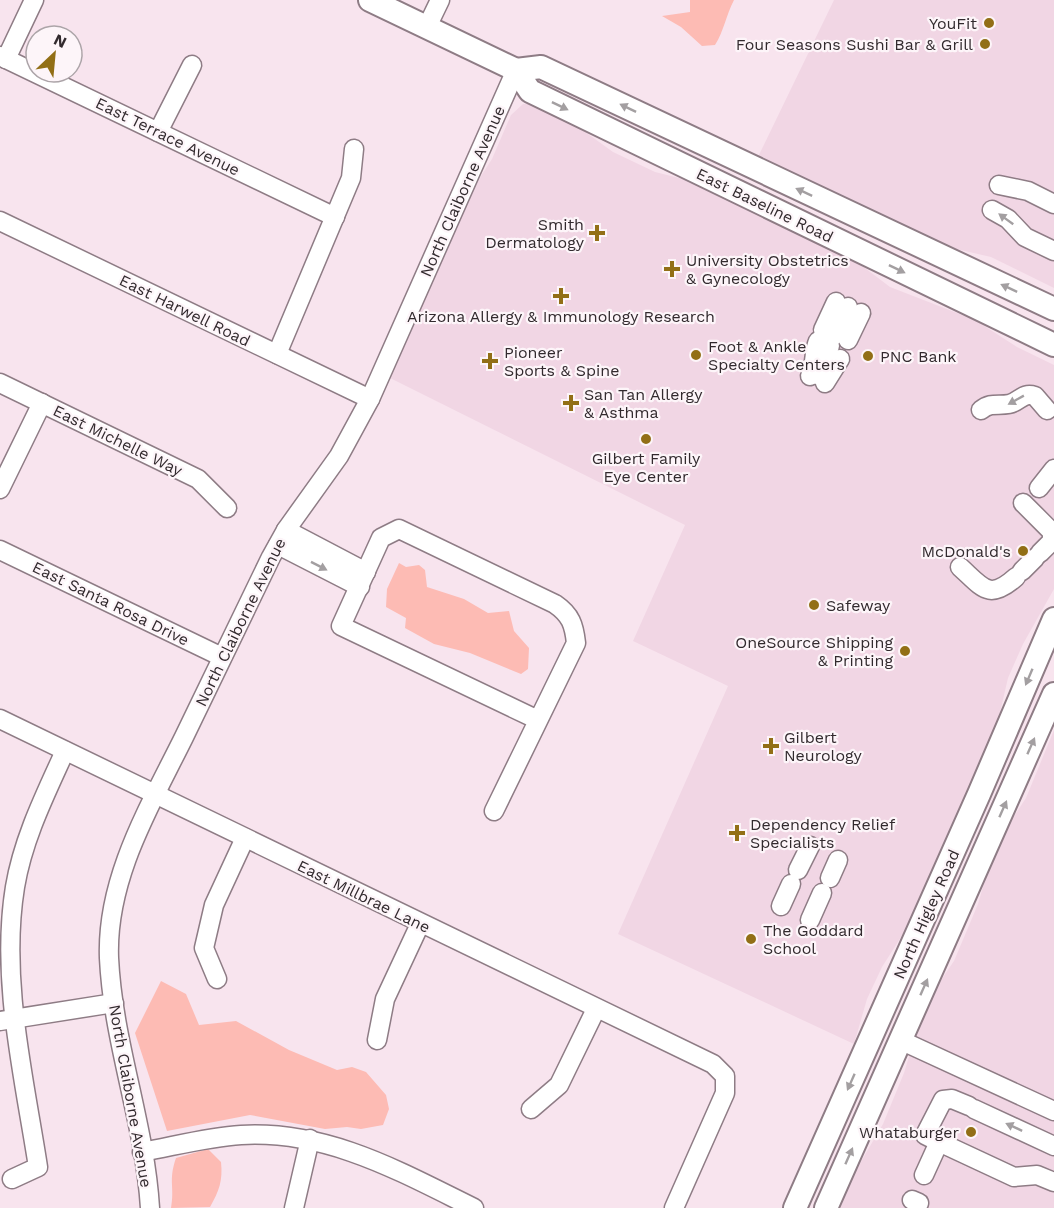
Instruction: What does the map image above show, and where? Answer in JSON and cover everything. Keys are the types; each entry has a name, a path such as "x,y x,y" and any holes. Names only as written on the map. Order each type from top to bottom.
{"main road":[{"name":"East Baseline Road","path":"370,0 516,70 530,91 1054,345"},
{"name":"East Baseline Road","path":"516,70 541,66 857,218 1054,309"},
{"path":"844,243 857,218"},
{"name":"North Higley Road","path":"795,1208 1054,619"},
{"path":"1019,701 1050,704"},
{"name":"North Higley Road","path":"826,1208 1050,704"},
{"path":"875,1029 900,1040"}],"street":[{"path":"3,57 34,0"},
{"path":"427,27 440,0"},
{"name":"East Terrace Avenue","path":"3,57 335,217"},
{"path":"158,132 192,65"},
{"name":"North Claiborne Avenue","path":"150,1208 148,1173 114,1003 110,930 117,887 125,861 282,537 339,456 370,399 516,70"},
{"path":"277,354 351,178 354,149"},
{"path":"999,185 1028,191 1054,204"},
{"path":"992,210 1008,219 1025,237 1054,251"},
{"name":"East Harwell Road","path":"0,221 370,399"},
{"path":"848,307 818,377 814,351 833,341 848,307"},
{"name":"East Michelle Way","path":"0,383 198,479 227,508"},
{"path":"981,410 992,404 1007,405 1025,394 1035,396 1051,416"},
{"path":"0,489 42,403"},
{"path":"1039,488 1054,469"},
{"path":"965,563 986,590 999,590 1052,541 1052,532 1023,503"},
{"path":"494,811 576,643 574,624 566,611 555,604 399,529 381,538 341,626 538,720"},
{"path":"282,537 363,580"},
{"name":"East Santa Rosa Drive","path":"0,550 222,657"},
{"name":"East Millbrae Lane","path":"0,719 713,1064 725,1076 725,1093 674,1208"},
{"path":"12,1179 38,1167 8,1020 8,885 65,751"},
{"path":"217,979 204,948 214,905 245,838"},
{"path":"781,906 810,846"},
{"path":"810,920 838,860"},
{"path":"378,1040 385,999 420,924"},
{"path":"8,1020 114,1003"},
{"path":"531,1108 559,1085 596,1009"},
{"path":"900,1040 1054,1111"},
{"path":"1054,1146 952,1098 943,1100 925,1135 1014,1177 1037,1175 1054,1182"},
{"path":"142,1152 243,1135 310,1139 365,1156 474,1208"},
{"path":"294,1208 310,1139"},
{"path":"924,1175 939,1142"}],"shaded area":[{"path":"690,0 734,0 715,45 702,46 681,27 662,16 690,12"},
{"path":"834,0 1054,0 1054,288 991,257 952,248 758,157"},
{"path":"523,104 530,104 577,126 613,152 655,172 691,181 853,259 890,287 975,320 1017,347 1054,365 1054,589 1023,644 1008,678 998,721 903,934 882,967 867,999 854,1044 618,934 728,686 633,641 685,525 388,377 463,204 492,159 511,115"},
{"path":"399,563 406,567 419,565 425,570 427,587 464,599 488,613 509,611 514,631 529,648 528,669 521,674 470,653 434,644 405,628 406,618 386,607 387,589"},
{"path":"1054,730 1054,1208 838,1208 852,1177 883,1124 904,1073 919,1024 935,989 954,961 978,904 991,859 1005,830 1026,798"},
{"path":"161,981 186,994 199,1025 236,1021 289,1050 337,1070 352,1067 366,1072 386,1095 389,1109 383,1125 361,1129 347,1127 325,1129 250,1115 167,1131 135,1033"},
{"path":"208,1149 221,1162 220,1186 210,1207 171,1208 172,1173 176,1158"}],"place":[{"name":"YouFit","path":"989,23"},
{"name":"Four Seasons Sushi Bar & Grill","path":"985,44"},
{"name":"Smith Dermatology","path":"597,233"},
{"name":"University Obstetrics & Gynecology","path":"672,269"},
{"name":"Arizona Allergy & Immunology Research","path":"561,296"},
{"name":"Foot & Ankle Specialty Centers","path":"696,355"},
{"name":"PNC Bank","path":"868,356"},
{"name":"Pioneer Sports & Spine","path":"490,361"},
{"name":"San Tan Allergy & Asthma","path":"571,403"},
{"name":"Gilbert Family Eye Center","path":"646,439"},
{"name":"McDonald's","path":"1023,551"},
{"name":"Safeway","path":"814,605"},
{"name":"OneSource Shipping & Printing","path":"905,651"},
{"name":"Gilbert Neurology","path":"771,746"},
{"name":"Dependency Relief Specialists","path":"737,833"},
{"name":"The Goddard School","path":"751,939"},
{"name":"Whataburger","path":"971,1132"}]}
